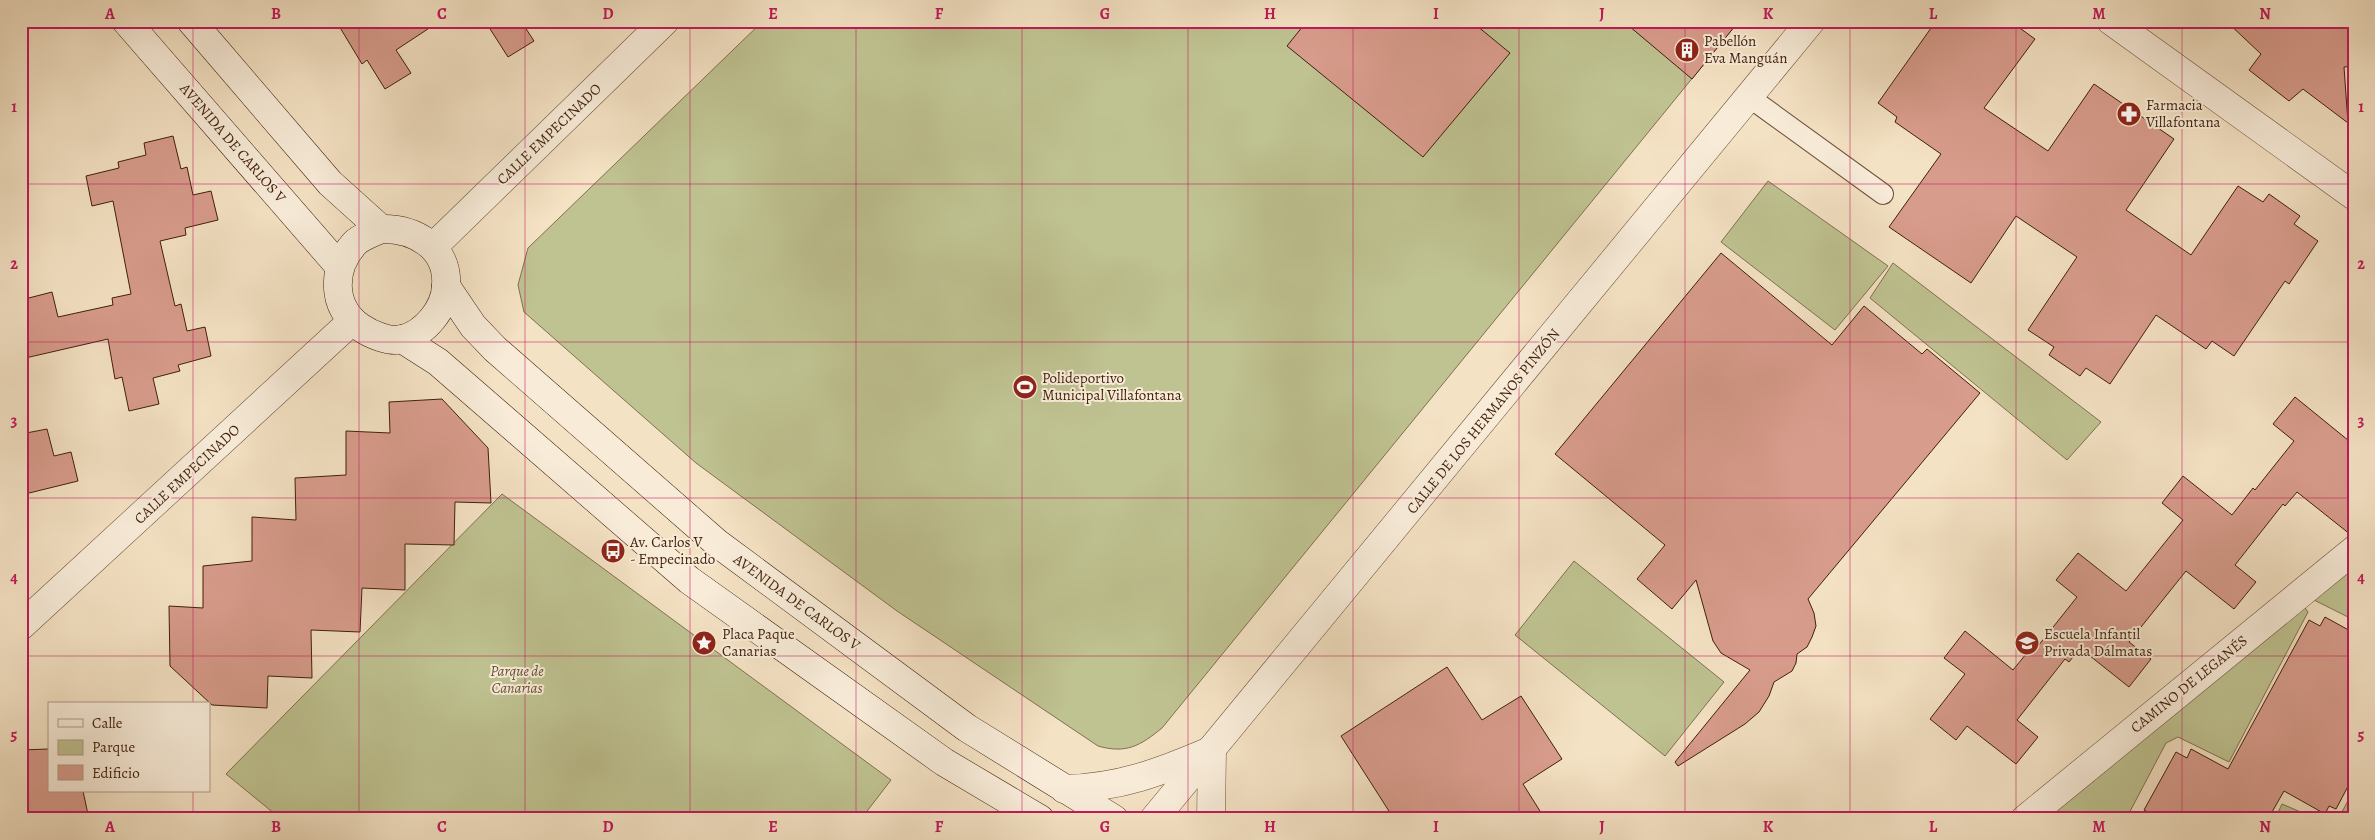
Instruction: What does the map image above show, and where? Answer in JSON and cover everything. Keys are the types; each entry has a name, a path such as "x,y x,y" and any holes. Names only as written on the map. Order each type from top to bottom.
{"street":[{"name":"AVENIDA DE CARLOS V","path":"126,21 339,266"},
{"path":"191,21 330,183 381,230"},
{"name":"CALLE EMPECINADO","path":"433,247 665,21"},
{"name":"CALLE DE LOS HERMANOS PINZÓN","path":"1154,819 1811,21"},
{"path":"2111,21 2354,196"},
{"path":"402,339 424,327 439,310 446,286 444,268 433,247 413,233 398,229 381,230 355,242 339,266 337,284 339,300 352,321 368,333 402,339 438,362 688,580 944,762 1040,819"},
{"name":"AVENIDA DE CARLOS V","path":"446,286 473,326 495,349 717,543 967,728 1114,819"},
{"name":"CALLE EMPECINADO","path":"21,626 352,321"},
{"name":"CAMINO DE LEGANÉS","path":"2025,819 2354,550"},
{"path":"1064,789 1126,783 1158,773 1212,750 1211,819"}],"lane":[{"path":"1749,97 1883,194"}],"green space":[{"name":"Polideportivo Municipal Villafontana","path":"763,21 1739,21 1162,728 1139,744 1125,749 1117,749 1098,746 897,611 696,463 524,312 518,285 528,248"},
{"path":"1768,181 1888,266 1835,330 1721,242"},
{"path":"1893,263 2101,422 2067,460 1870,298"},
{"name":"Parque de Canarias","path":"502,494 891,780 861,819 281,819 226,774"},
{"path":"1574,561 1724,682 1665,756 1515,635"},
{"path":"2354,567 2354,620 2314,600"},
{"path":"2303,605 2308,612 2229,762 2178,737 2166,743 2126,819 2041,819"},
{"path":"2354,790 2354,819 2338,819"},
{"path":"2282,804 2317,819 2275,819"}],"building":[{"path":"336,21 440,21 396,50 411,73 385,89 367,60 362,64"},
{"path":"485,21 521,21 534,41 508,57"},
{"path":"1307,21 1471,21 1510,53 1423,157 1287,46"},
{"name":"Pabellón Eva Manguán","path":"1623,21 1739,21 1692,79"},
{"path":"1936,21 2010,21 2035,39 1984,108 2048,151 2094,84 2174,139 2126,210 2191,255 2238,186 2263,202 2269,194 2300,216 2294,224 2318,241 2289,284 2285,281 2234,356 2212,341 2206,349 2156,315 2110,384 2086,368 2080,376 2049,355 2054,347 2028,330 2077,257 2016,216 1971,283 1889,227 1941,154 1895,122 1897,117 1878,103"},
{"path":"2226,21 2354,21 2354,66 2344,67 2348,123 2303,89 2289,101 2249,70 2261,54"},
{"path":"173,136 181,169 187,167 193,195 211,191 218,220 185,228 186,235 160,241 175,306 181,304 187,331 205,327 211,356 178,365 180,371 153,378 159,404 129,411 122,377 115,379 108,339 21,359 21,300 52,292 58,317 113,305 112,298 131,294 113,201 92,206 86,176 119,168 118,162 146,155 144,143"},
{"path":"1721,253 1832,345 1864,306 1922,354 1927,349 1980,393 1808,599 1814,613 1816,626 1812,637 1807,647 1797,654 1796,663 1792,671 1774,682 1769,696 1759,712 1745,724 1678,766 1675,762 1750,670 1721,653 1713,641 1696,580 1672,609 1637,579 1665,545 1555,454"},
{"path":"2295,397 2354,445 2354,535 2351,535 2297,492 2285,506 2283,504 2235,565 2256,582 2234,609 2186,571 2129,642 2151,659 2129,687 2080,648 2069,662 2065,659 2017,720 2038,737 2016,764 1967,726 1956,740 1930,719 1965,674 1944,658 1965,631 2013,670 2035,643 2038,646 2077,597 2056,580 2078,553 2126,591 2183,520 2162,503 2183,476 2232,515 2253,488 2255,490 2294,441 2273,424"},
{"path":"442,399 488,448 491,503 455,502 454,545 405,544 405,590 362,588 360,632 311,630 312,678 268,676 267,708 212,705 170,666 169,606 203,608 203,566 252,561 252,517 296,520 295,478 346,475 346,431 390,433 389,402"},
{"path":"47,429 54,456 71,452 78,481 21,495 21,434"},
{"path":"2325,617 2354,633 2354,775 2336,809 2329,806 2325,814 2284,791 2268,819 2161,819 2144,810 2176,752 2187,758 2191,749 2228,769 2309,620 2320,626"},
{"path":"1447,667 1482,720 1521,696 1562,759 1523,784 1545,819 1394,819 1341,736"},
{"path":"48,749 48,792 83,792 89,819 21,819 21,750"}],"place":[{"name":"Pabellón Eva Manguán","path":"1687,50"},
{"name":"Farmacia Villafontana","path":"2129,114"},
{"name":"Polideportivo Municipal Villafontana","path":"1025,387"},
{"name":"Av. Carlos V - Empecinado","path":"613,551"},
{"name":"Placa Paque Canarias","path":"704,643"},
{"name":"Escuela Infantil Privada Dálmatas","path":"2027,643"}]}
